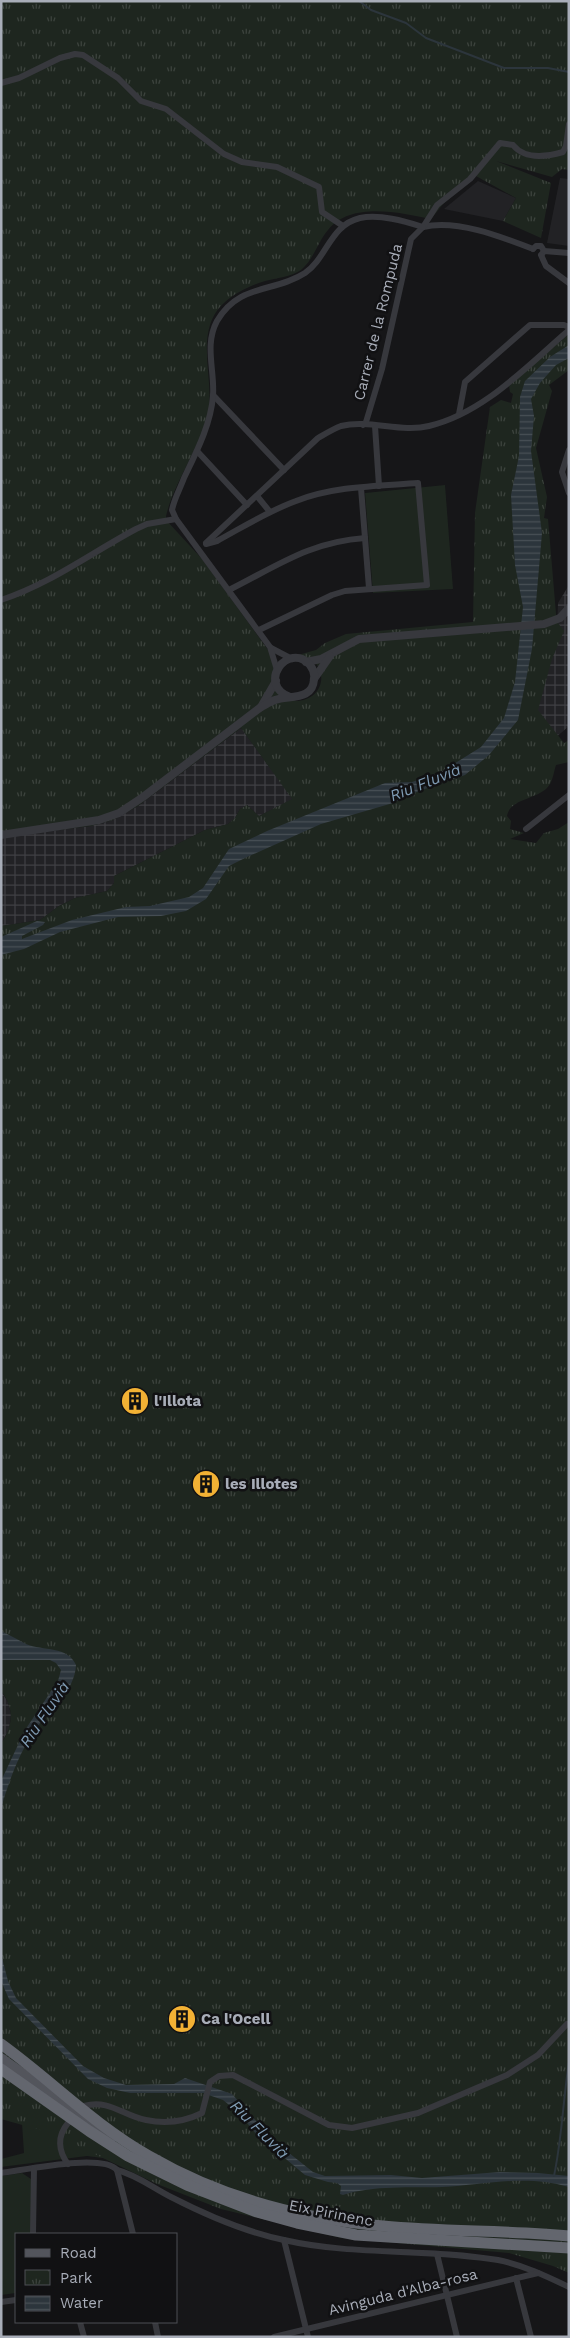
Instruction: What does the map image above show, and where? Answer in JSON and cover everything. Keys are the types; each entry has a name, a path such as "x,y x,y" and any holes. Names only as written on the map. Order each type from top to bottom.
{"highway":[{"path":"1,2044 90,2117 145,2159"},
{"path":"1,2069 110,2146 145,2159"},
{"name":"Eix Pirinenc","path":"145,2159 228,2192 281,2210 326,2219 385,2226 569,2236"},
{"name":"Eix Pirinenc","path":"145,2159 233,2204 324,2230 384,2237 569,2248"}],"main road":[{"name":"Eix Pirinenc","path":"1,2058 42,2086 108,2137 145,2159"}],"street":[{"path":"1,83 19,78 60,58 75,54 83,55 118,78 141,101 166,109 224,154 242,162 277,167 319,187 322,212 343,226"},
{"name":"Carrer de la Rompuda","path":"363,426 366,422 382,369 411,239 423,227 437,206 470,179 500,143 512,145 518,152 527,156 563,152 566,146 569,124"},
{"path":"261,708 276,681 277,670 270,647 176,519 172,510 173,503 197,451 209,415 213,395 210,350 212,336 223,313 240,297 303,274 312,268 330,240 343,226 360,218 382,217 423,227 434,224 488,233 534,249 536,255 542,253 569,253"},
{"path":"542,253 546,266 569,283"},
{"path":"200,551 318,438 328,432 348,425 428,427 459,414 488,398 569,329 564,325 530,325 465,382 459,414"},
{"path":"213,395 284,470"},
{"path":"375,426 378,486"},
{"path":"569,450 562,472 569,493"},
{"path":"197,451 247,505"},
{"path":"206,544 217,541 270,512 310,496 378,486 418,484 427,584 369,588 332,595 259,630"},
{"path":"361,488 369,588"},
{"path":"257,496 270,512"},
{"path":"1,600 34,587 66,571 136,529 148,524 176,519"},
{"path":"229,590 314,547 337,541 365,538"},
{"path":"270,647 292,659 306,662 331,655 359,639 550,622 566,611"},
{"path":"314,679 331,655"},
{"path":"277,670 284,661 292,659"},
{"path":"1,834 99,820 119,813 143,798 261,708 275,700 299,697 306,694 312,687 314,679 313,671 306,662"},
{"path":"276,681 279,689 290,697"},
{"path":"526,829 569,795"},
{"path":"84,2106 93,2103 103,2104 123,2110 145,2120 186,2121 202,2113 210,2082 219,2076 233,2076 329,2125 352,2128 418,2113 507,2076 538,2055 567,2024"},
{"path":"68,2123 59,2142 61,2156 68,2164"},
{"path":"1,2173 89,2161 108,2163 171,2197 217,2218 284,2240 345,2249 437,2254 499,2260 538,2272 569,2287"},
{"path":"32,2233 34,2168"},
{"path":"118,2170 133,2233"},
{"path":"284,2240 308,2337"},
{"path":"437,2254 457,2337"},
{"name":"Avinguda d'Alba-rosa","path":"274,2337 538,2272"},
{"path":"516,2278 531,2337"},
{"path":"1,2302 15,2300"},
{"path":"80,2323 84,2337"},
{"path":"155,2323 158,2337"}],"shaded area":[{"path":"560,178 569,179 569,246 547,243"},
{"path":"478,181 516,198 503,221 444,209"},
{"path":"569,585 569,726 554,739 536,713 557,633 558,603"},
{"path":"241,728 293,799 259,816 247,805 240,809 235,818 228,824 205,830 114,876 114,883 107,891 75,898 59,906 40,920 1,926 1,837 91,826 113,820 138,806"},
{"path":"1,1691 8,1702 11,1715 9,1729 1,1744"}],"green space":[{"path":"1,1 569,1 569,170 562,169 552,177 496,161 551,183 541,238 503,221 516,198 476,176 443,204 431,219 377,211 350,215 338,221 328,230 309,261 301,270 238,292 225,302 216,313 210,325 207,338 209,408 201,434 175,489 166,520 202,559 279,665 276,684 295,701 314,695 319,688 321,680 316,664 309,658 298,655 316,650 325,643 346,634 473,622 475,513 490,407 501,400 511,403 513,394 510,392 509,385 569,334 569,370 549,385 552,391 536,448 547,497 544,518 548,519 556,614 558,623 564,631 552,659 538,710 564,743 569,740 569,762 556,765 551,782 546,789 514,805 509,810 507,816 511,821 510,829 524,833 510,839 536,843 544,833 558,829 569,822 569,2273 553,2266 509,2253 341,2238 221,2209 157,2184 51,2133 1,2119 1,1744 8,1731 11,1717 9,1704 1,1691 1,926 40,920 59,906 75,898 107,891 114,883 114,876 205,830 228,824 235,818 240,809 247,805 259,816 292,799 241,728 138,806 113,820 91,826 1,837"},
{"path":"445,485 453,589 373,593 365,493"},
{"path":"9,2077 110,2159 87,2156 1,2167 1,2159 24,2153 22,2124"},
{"path":"22,2173 31,2179 31,2233 15,2233 15,2293 1,2295 1,2176"}],"water":[{"name":"Riu Fluvià","path":"569,345 569,358 556,365 540,383 531,399 534,416 531,451 542,533 532,649 518,720 489,755 465,775 419,791 393,803 321,824 229,866 206,899 186,911 161,916 118,917 60,932 24,949 1,955 1,937 37,921 45,922 43,925 22,936 22,939 72,920 126,907 150,906 189,897 203,888 229,849 267,831 385,783 412,782 441,772 481,747 504,718 515,682 523,607 515,565 511,495 519,456 520,397 525,381 550,357"},
{"name":"Riu Fluvià","path":"1,1631 26,1644 61,1652 72,1659 76,1665 75,1674 66,1692 35,1730 24,1748 1,1808 1,1781 25,1730 58,1681 61,1670 56,1663 50,1660 1,1660"},
{"name":"Riu Fluvià","path":"1,1954 8,1981 16,1998 83,2066 104,2078 126,2085 174,2084 185,2078 232,2094 274,2141 313,2172 325,2176 391,2175 422,2178 500,2172 538,2173 569,2176 569,2187 536,2181 506,2181 442,2187 379,2188 340,2194 341,2186 337,2183 305,2175 256,2134 239,2113 223,2100 203,2093 130,2093 107,2088 88,2079 9,1999 1,1981"}],"waterway":[{"path":"359,1 371,10 406,23 426,38 504,68 548,68 569,72"},
{"path":"554,2176 569,2062"}],"place":[{"name":"l'Illota","path":"135,1401"},
{"name":"les Illotes","path":"206,1484"},
{"name":"Ca l'Ocell","path":"182,2019"}]}
